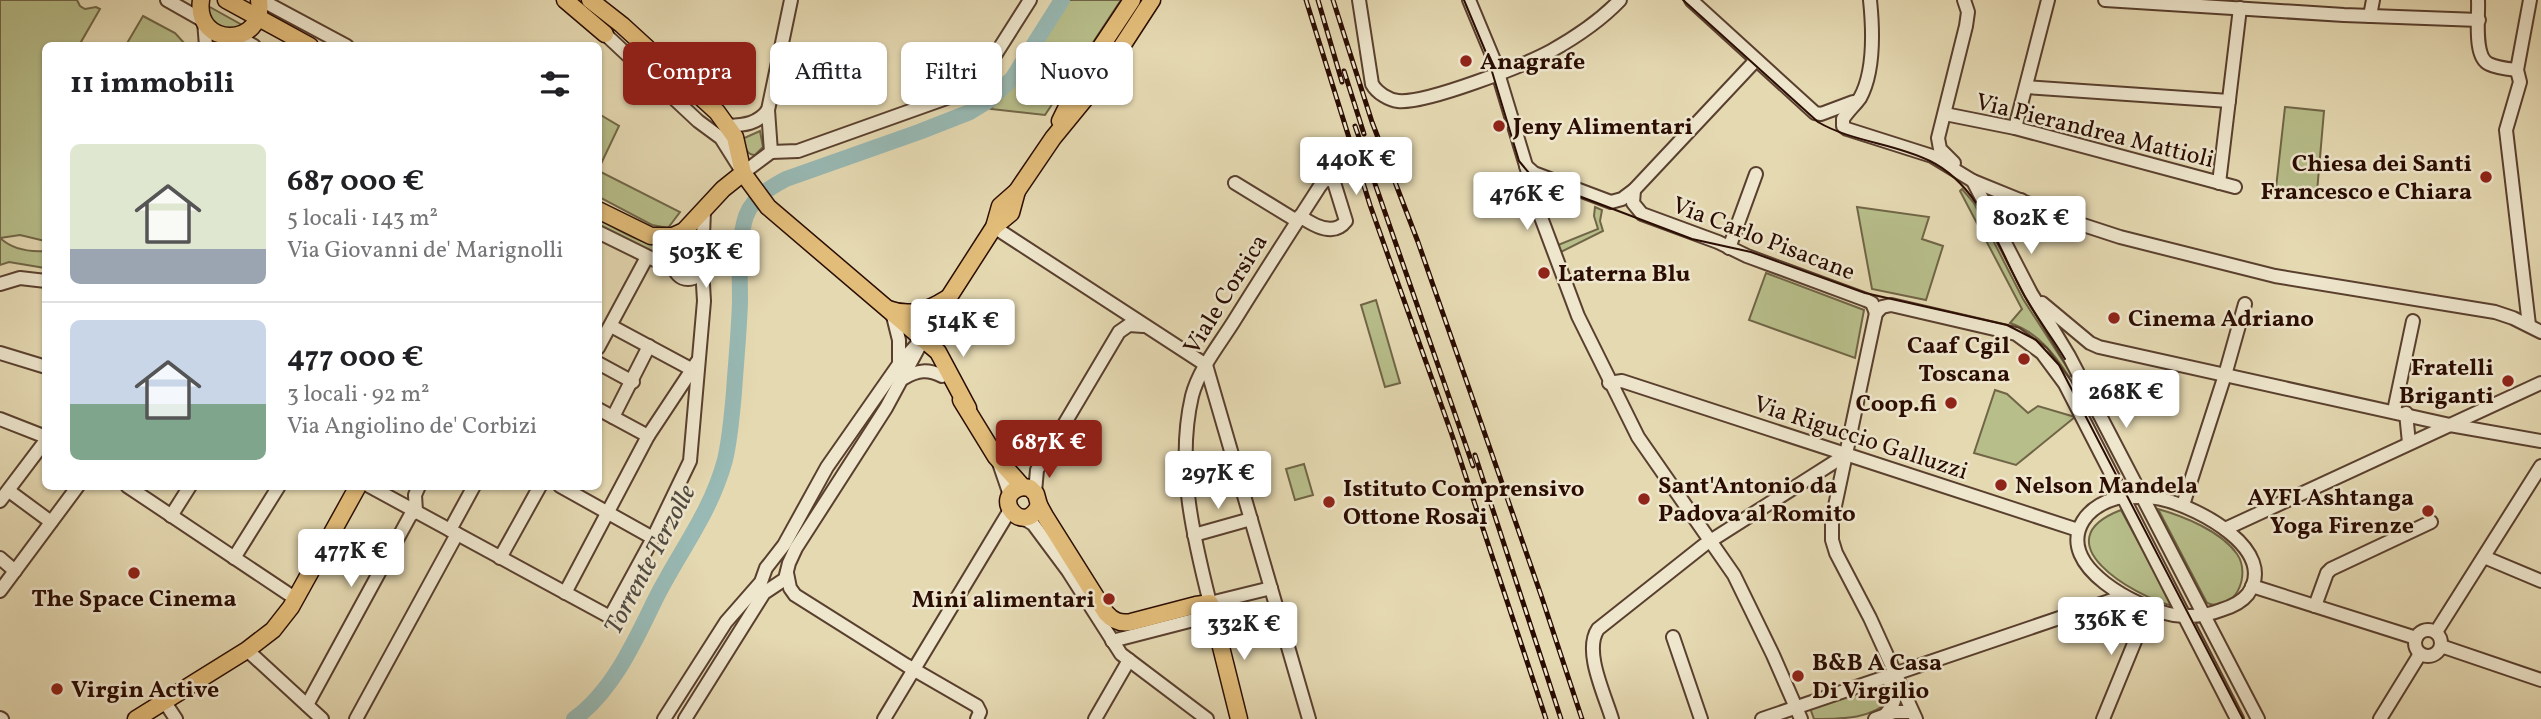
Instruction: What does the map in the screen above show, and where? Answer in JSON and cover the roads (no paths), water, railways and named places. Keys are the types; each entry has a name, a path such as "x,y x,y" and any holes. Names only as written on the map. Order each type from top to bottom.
{"main road":[{"path":"201,0 204,21 217,34 232,41 258,10"},
{"path":"208,0 258,10 287,42"},
{"path":"226,0 258,10 304,42"},
{"path":"565,0 602,40 618,22"},
{"path":"590,0 703,98 721,126 737,144 747,180 768,207 938,352 1023,501 1106,613 1120,623 1134,622 1196,605 1212,609"},
{"path":"1052,138 1074,90 1132,0"},
{"path":"922,339 995,227 1000,206 1017,191 1052,138 1098,83 1152,0"},
{"path":"602,211 646,234 657,237 678,234 704,211 723,189 747,180"},
{"path":"887,310 916,312 933,307 948,297"},
{"path":"922,339 942,376 968,408"},
{"path":"136,719 247,650 277,626 296,598 356,490"},
{"name":"Viale Corsica","path":"1212,609 1239,719"}],"street":[{"path":"167,0 204,21 206,42"},
{"path":"747,180 771,152 768,113 792,0"},
{"path":"771,152 798,151 956,95 979,76 992,60 1030,0"},
{"path":"1359,0 1371,79 1376,91 1398,101 1434,95 1540,57 1595,22 1620,0"},
{"path":"1469,0 1498,74 1527,166 1531,189 1561,275 1612,388 1638,437 1659,469 1727,562 1798,713"},
{"path":"1691,0 1812,111 1819,114 1857,101"},
{"path":"1870,0 1873,29 1871,57 1861,93 1843,119 1844,127 1854,132 1935,157 1972,180 2074,222 2120,237 2234,267 2496,312 2541,332"},
{"path":"1919,152 1938,138 1966,26 1968,12 1964,0"},
{"path":"2015,128 2048,0"},
{"path":"2105,0 2479,20"},
{"path":"2370,16 2373,0"},
{"path":"2478,0 2478,46 2483,59 2490,65 2517,70"},
{"path":"2529,325 2507,130 2519,86 2520,77 2517,70 2530,0"},
{"path":"2219,183 2240,8"},
{"path":"258,10 337,42"},
{"path":"602,40 721,126 745,125 768,113"},
{"path":"1527,166 1539,175 1608,201 1622,199 1634,190 1756,60"},
{"path":"2026,84 2229,97"},
{"name":"Via Pierandrea Mattioli","path":"1945,114 2015,128 2235,187"},
{"path":"1938,138 1942,152 1972,180 2031,293 2069,356 2258,719"},
{"path":"1729,248 1756,174"},
{"name":"Viale Corsica","path":"1212,609 1194,534 1186,475 1187,435 1194,391 1206,365 1298,219 1235,183"},
{"name":"Via Carlo Pisacane","path":"1634,190 1633,203 1642,214 1866,300 1872,303 1876,313"},
{"path":"2001,235 1998,219 2000,208 2006,203 2021,200"},
{"path":"377,490 610,617 653,538 690,461 694,365 704,301 704,211"},
{"path":"675,270 681,254 696,235 688,227"},
{"path":"995,227 1206,365 1309,719"},
{"path":"602,234 688,279 697,276 702,265"},
{"path":"647,257 695,253 702,265"},
{"path":"602,341 647,257"},
{"path":"0,284 19,278 42,281"},
{"path":"2031,293 2090,343 2099,347 2450,425 2541,441"},
{"path":"2183,505 2245,303"},
{"path":"1914,715 1891,674 1833,545 1831,527 1876,313 1884,306 2006,330 2033,345 2055,369 2237,719"},
{"path":"887,310 899,337 899,364"},
{"path":"2409,443 2400,412 2413,321"},
{"path":"884,719 1023,501 1037,470 1119,332 1133,324 1149,328"},
{"path":"611,326 694,365"},
{"path":"664,719 726,622 761,582 820,478 899,364 922,339"},
{"path":"685,719 751,617 757,602 764,593 784,580 796,548 904,378 922,339"},
{"path":"613,416 633,382 649,346"},
{"path":"0,353 42,366"},
{"path":"602,365 633,382"},
{"path":"565,593 648,436 694,365"},
{"path":"904,378 922,371 942,376"},
{"name":"Via Riguccio Galluzzi","path":"1612,388 1617,380 1632,384 2078,530"},
{"path":"2225,529 2541,383"},
{"name":"Viale Corsica","path":"1194,391 1208,389 1216,396"},
{"path":"602,411 648,436"},
{"path":"0,419 42,437"},
{"path":"42,445 5,496 51,522"},
{"path":"1612,719 1592,654 1596,632 1711,540 1847,454"},
{"path":"2435,632 2536,483 2541,466"},
{"path":"0,591 75,490"},
{"path":"134,490 296,598"},
{"path":"171,516 187,490"},
{"path":"234,558 276,490"},
{"path":"416,511 417,490"},
{"path":"356,719 454,532 472,490"},
{"path":"500,558 538,490"},
{"path":"567,490 653,538"},
{"path":"2143,498 2183,505 2225,529 2242,544 2253,570 2252,586 2240,602 2205,614 2184,616 2149,607 2123,596 2099,579 2089,568 2078,545 2078,530 2084,518 2107,501 2143,498"},
{"path":"1023,501 1033,524 1068,571 1112,641 1129,660 1207,719"},
{"path":"307,705 410,516 416,511"},
{"path":"1194,534 1251,519"},
{"path":"2315,606 2327,572 2331,569 2431,522"},
{"path":"0,558 15,570"},
{"path":"2484,558 2541,581"},
{"path":"768,566 781,563 787,571 790,588 795,595 977,706 980,712 977,719"},
{"path":"768,566 767,580 778,584"},
{"path":"2252,586 2416,638"},
{"path":"1112,641 1271,588"},
{"path":"1762,719 1798,713 1891,674 2123,596"},
{"path":"2103,719 2149,607"},
{"path":"1112,641 1120,623"},
{"path":"2420,654 2415,646 2416,638 2425,630 2435,632 2440,637 2441,646"},
{"path":"1673,637 1701,719"},
{"path":"2420,654 2432,655 2441,646"},
{"path":"2441,646 2541,680"},
{"path":"247,650 322,719"},
{"path":"2380,719 2420,654"},
{"path":"1095,719 1129,660"},
{"path":"1881,717 1895,704 1891,674"},
{"path":"164,701 176,719"},
{"path":"1881,717 1902,710 1914,715"}],"waterway":[{"name":"Torrente Terzolle","path":"574,719 600,695 621,666 719,480 731,427 739,324 741,242 746,215 754,202 786,179 919,132 970,112 988,101 1012,79 1062,0"}],"tram line":[{"path":"1464,0 1487,55 1519,161 1534,179 1692,239 1751,252 1865,293 2007,325 2036,340 2059,365 2243,719"},
{"path":"1683,0 1818,122 1845,134 1930,161 1948,172 1963,186 1986,220 2024,295 2065,359"}],"railway":[{"path":"1306,0 1370,205 1452,435 1546,719"},
{"path":"1318,0 1342,82"},
{"path":"1333,0 1372,122 1418,242 1582,719"},
{"path":"1344,71 1364,134"},
{"path":"1355,126 1473,466"},
{"path":"1475,455 1561,719"}],"place":[{"name":"Anagrafe","path":"1466,61"},
{"name":"Jeny Alimentari","path":"1499,126"},
{"name":"Chiesa dei Santi Francesco e Chiara","path":"2486,177"},
{"name":"Laterna Blu","path":"1544,273"},
{"name":"Cinema Adriano","path":"2114,318"},
{"name":"Caaf Cgil Toscana","path":"2024,359"},
{"name":"Fratelli Briganti","path":"2508,381"},
{"name":"Coop.fi","path":"1951,403"},
{"name":"Nelson Mandela","path":"2001,485"},
{"name":"Sant'Antonio da Padova al Romito","path":"1644,499"},
{"name":"Istituto Comprensivo Ottone Rosai","path":"1329,502"},
{"name":"AYFI Ashtanga Yoga Firenze","path":"2428,511"},
{"name":"The Space Cinema","path":"134,573"},
{"name":"Mini alimentari","path":"1109,599"},
{"name":"B&B A Casa Di Virgilio","path":"1798,676"},
{"name":"Virgin Active","path":"57,689"}]}
